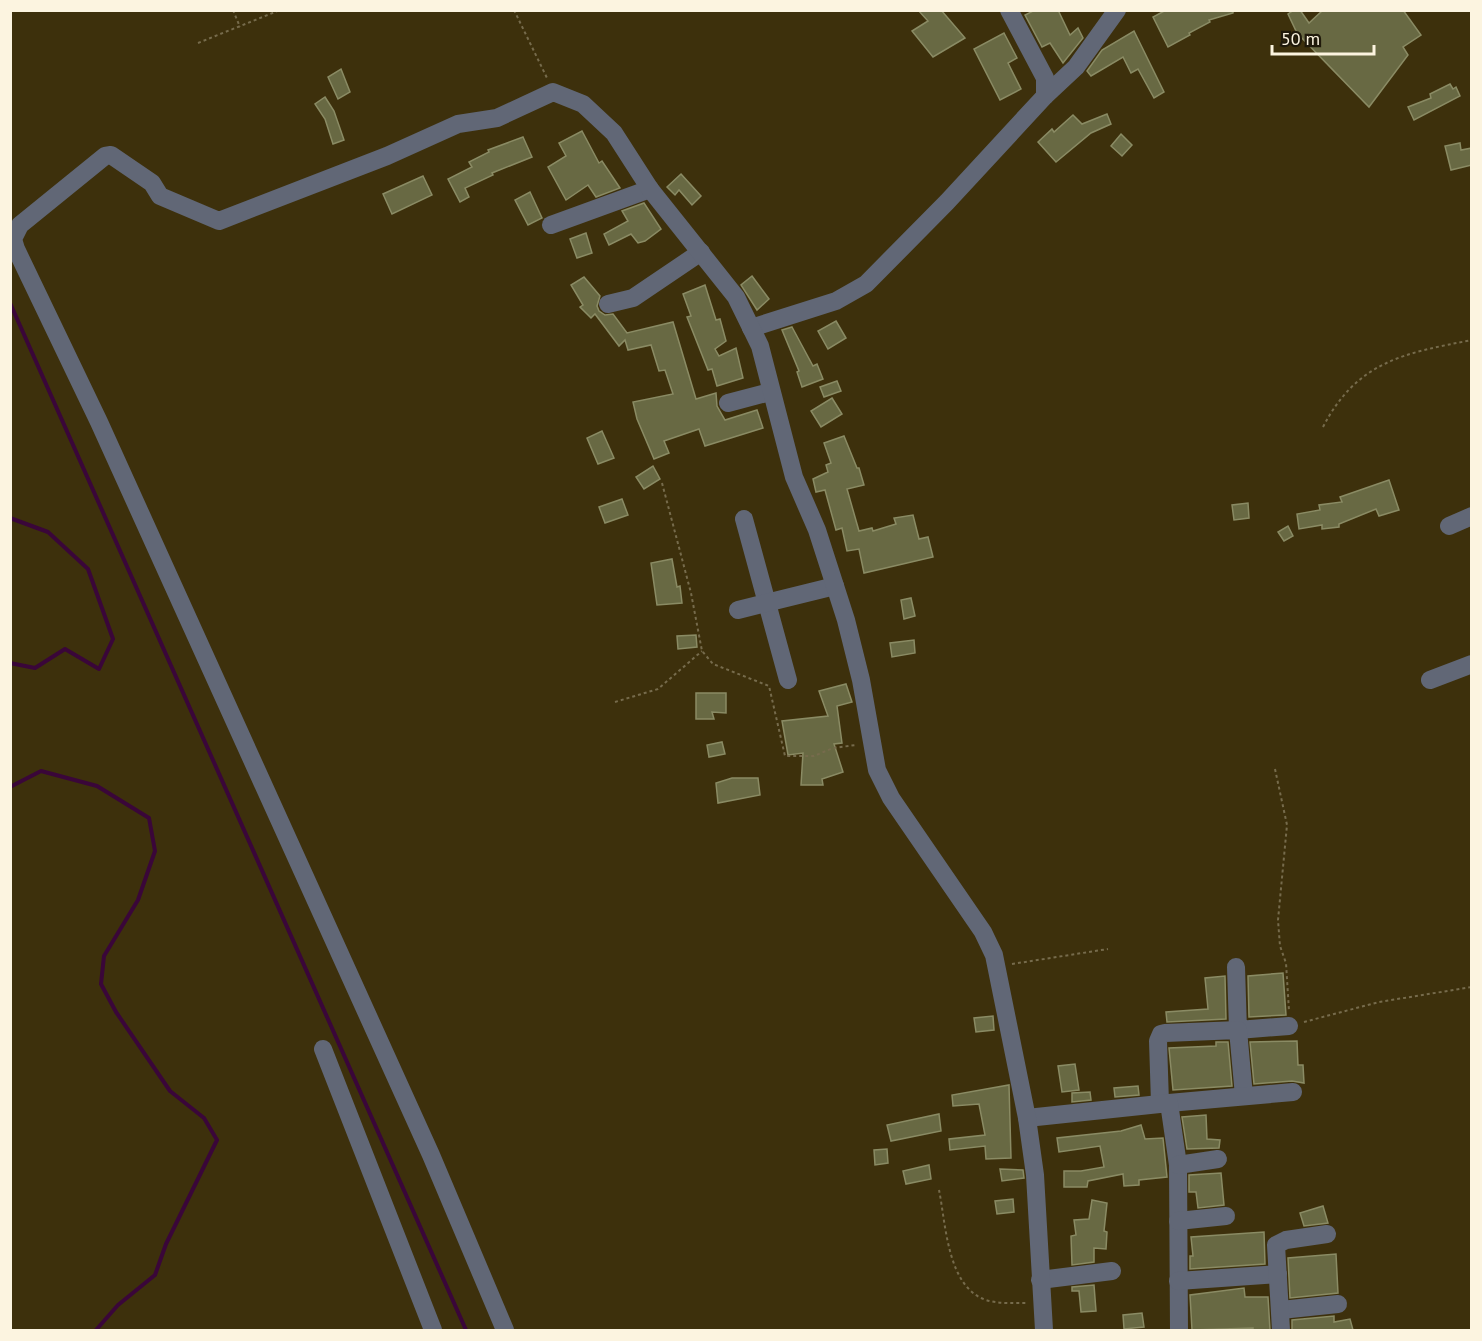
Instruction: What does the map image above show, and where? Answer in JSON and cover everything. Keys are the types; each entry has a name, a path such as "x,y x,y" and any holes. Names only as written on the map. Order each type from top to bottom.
{"street":[{"path":"1009,10 1044,78 1045,96"},
{"path":"751,328 836,301 866,284 947,202 1045,96 1076,68 1118,10"},
{"path":"505,1330 458,1216 13,238 20,225 105,156 111,155 144,177 152,183 159,196 219,221 387,156 458,124 497,118 553,92 583,104 614,133 650,189 736,297 760,346 770,392 794,477 817,530 835,586 861,680 870,743 881,783 983,932 997,966 1009,1038 1027,1118 1035,1175 1044,1330"},
{"path":"551,225 650,189"},
{"path":"608,304 633,298 701,252"},
{"path":"728,404 770,392"},
{"path":"1449,526 1472,516"},
{"path":"744,519 788,680"},
{"path":"738,610 835,586"},
{"path":"1430,680 1472,664"},
{"path":"1236,967 1238,1030 1244,1096"},
{"path":"1179,1330 1178,1165 1165,1103 1158,1041 1161,1034 1289,1026"},
{"path":"323,1049 433,1330"},
{"path":"1027,1118 1293,1092"},
{"path":"1178,1165 1218,1159"},
{"path":"1178,1221 1226,1216"},
{"path":"1281,1330 1277,1243 1327,1234"},
{"path":"1040,1280 1112,1271"},
{"path":"1178,1281 1278,1274"},
{"path":"1281,1310 1338,1304"}],"path":[{"path":"233,10 240,27"},
{"path":"198,43 280,10"},
{"path":"514,10 553,92"},
{"path":"1323,427 1338,399 1383,363 1414,351 1472,340"},
{"path":"662,483 691,593 702,651 713,664 769,686 785,756 814,756 833,748 870,743"},
{"path":"615,702 658,689 702,651"},
{"path":"1275,769 1287,825 1278,920 1280,946 1286,963 1289,1026 1379,1002 1472,987"},
{"path":"997,966 1108,950"},
{"path":"939,1190 952,1254 960,1278 972,1292 984,1299 1000,1303 1042,1303"}],"building":[{"path":"918,10 941,10 965,38 933,57 912,31 928,21"},
{"path":"1035,10 1058,10 1070,35 1078,28 1083,38 1063,63 1050,43 1042,47 1025,15"},
{"path":"1166,10 1233,10 1233,13 1209,20 1210,22 1168,47 1153,17"},
{"path":"1294,10 1300,10 1309,23 1323,10 1403,10 1421,35 1403,47 1408,55 1369,107 1297,33 1288,14"},
{"path":"1134,31 1164,92 1154,98 1138,69 1131,73 1123,57 1091,76 1087,71 1102,50"},
{"path":"1004,33 1017,58 1008,63 1021,89 1000,100 974,49"},
{"path":"341,69 350,92 338,99 328,77"},
{"path":"1450,84 1453,89 1456,87 1460,96 1414,120 1408,107 1431,98 1430,94"},
{"path":"325,97 334,111 344,140 333,144 325,119 315,104"},
{"path":"1107,114 1111,124 1091,133 1056,162 1038,142 1052,129 1054,132 1073,115 1082,124"},
{"path":"582,131 599,163 602,161 620,188 596,197 588,185 566,200 548,167 566,156 559,143"},
{"path":"1121,134 1132,145 1122,156 1111,146"},
{"path":"523,137 532,157 492,173 493,175 465,188 469,197 460,202 448,179 472,167 469,162 489,152 488,150"},
{"path":"1460,143 1461,150 1472,148 1472,165 1451,170 1445,146"},
{"path":"681,174 701,196 692,205 679,190 675,195 667,187"},
{"path":"423,176 432,195 392,214 383,194"},
{"path":"530,192 542,218 528,225 515,200"},
{"path":"644,203 661,229 645,241 638,243 631,234 609,245 604,234 628,221 622,211"},
{"path":"586,233 592,253 577,258 570,239"},
{"path":"752,276 769,299 757,310 741,285"},
{"path":"584,277 600,296 597,306 599,311 605,315 613,314 627,333 673,322 696,399 716,393 717,406 725,420 757,410 763,428 705,446 699,429 664,441 669,453 654,459 637,419 633,402 673,394 665,370 659,371 651,345 628,350 625,340 619,346 595,314 591,318 580,307 583,305 571,285"},
{"path":"705,285 716,320 720,319 726,341 715,349 719,356 736,348 743,378 717,386 712,369 708,370 687,317 691,316 683,294"},
{"path":"836,321 846,338 828,349 818,331"},
{"path":"792,327 813,366 817,364 823,379 802,387 797,372 799,371 782,330"},
{"path":"837,381 841,391 824,397 820,387"},
{"path":"832,398 842,414 821,427 811,411"},
{"path":"602,431 614,458 598,464 587,438"},
{"path":"844,436 864,485 847,489 859,531 872,528 873,531 896,524 894,518 913,515 919,539 928,537 933,557 864,573 859,549 847,551 842,528 836,530 825,490 816,492 813,479 828,472 826,465 831,463 824,443"},
{"path":"653,466 660,479 644,489 636,477"},
{"path":"1389,480 1399,510 1379,516 1376,509 1339,524 1339,527 1322,529 1322,525 1299,529 1297,514 1320,510 1319,505 1342,502 1340,497"},
{"path":"622,499 628,515 605,523 599,507"},
{"path":"1248,503 1249,518 1234,520 1232,505"},
{"path":"1288,526 1293,536 1284,541 1278,532"},
{"path":"672,559 677,587 680,586 682,603 657,605 651,563"},
{"path":"911,598 915,616 904,619 901,600"},
{"path":"696,635 697,647 678,649 677,636"},
{"path":"914,640 915,653 892,657 890,643"},
{"path":"846,684 852,702 837,706 842,743 834,744 843,772 822,779 823,785 801,785 803,753 788,755 782,721 828,716 819,691"},
{"path":"696,693 726,693 726,713 712,712 714,719 696,719"},
{"path":"722,742 725,754 709,757 707,745"},
{"path":"732,778 758,778 760,795 718,803 716,783"},
{"path":"1283,973 1286,1015 1249,1017 1248,976"},
{"path":"1225,976 1226,1019 1167,1022 1166,1012 1208,1009 1205,978"},
{"path":"993,1016 994,1030 976,1032 974,1018"},
{"path":"1297,1041 1298,1065 1303,1065 1304,1083 1292,1081 1254,1084 1250,1042"},
{"path":"1216,1042 1228,1042 1232,1086 1173,1090 1169,1048 1216,1046"},
{"path":"1075,1064 1079,1090 1062,1092 1058,1066"},
{"path":"1009,1085 1011,1158 986,1159 985,1146 950,1150 949,1139 985,1135 979,1104 953,1106 952,1095"},
{"path":"1138,1086 1139,1095 1115,1097 1114,1088"},
{"path":"1090,1092 1091,1100 1072,1102 1072,1093"},
{"path":"939,1114 941,1131 891,1141 887,1125"},
{"path":"1206,1115 1207,1139 1220,1140 1219,1148 1187,1149 1182,1117"},
{"path":"1141,1125 1145,1139 1163,1138 1167,1177 1139,1180 1139,1185 1124,1186 1123,1174 1088,1181 1087,1187 1064,1187 1064,1171 1104,1167 1100,1146 1059,1152 1057,1138 1121,1131"},
{"path":"887,1149 888,1163 875,1165 874,1150"},
{"path":"929,1165 931,1179 906,1184 903,1171"},
{"path":"1000,1169 1023,1170 1024,1178 1002,1181"},
{"path":"1221,1173 1224,1205 1198,1208 1196,1192 1189,1192 1189,1175"},
{"path":"1013,1199 1014,1212 997,1214 995,1201"},
{"path":"1092,1200 1107,1203 1104,1231 1107,1232 1106,1249 1094,1248 1094,1262 1072,1265 1071,1236 1076,1235 1074,1220 1089,1219"},
{"path":"1323,1206 1328,1223 1304,1226 1300,1213"},
{"path":"1264,1232 1265,1264 1190,1269 1190,1256 1193,1256 1191,1237"},
{"path":"1336,1254 1338,1293 1290,1298 1288,1258"},
{"path":"1094,1285 1096,1311 1081,1312 1079,1291 1072,1291 1072,1287"},
{"path":"1244,1288 1245,1297 1268,1297 1270,1330 1253,1330 1253,1328 1192,1330 1190,1295"},
{"path":"1142,1313 1144,1327 1124,1329 1123,1315"},
{"path":"1334,1316 1334,1322 1350,1319 1353,1330 1292,1330 1292,1320"}],"waterway":[{"path":"10,303 466,1330"},
{"path":"10,518 48,532 88,569 113,639 99,669 65,649 35,668 10,663"},
{"path":"10,787 41,771 97,786 149,818 155,851 138,900 104,956 101,984 116,1012 170,1091 204,1118 217,1140 166,1244 155,1275 118,1305 96,1330"}]}
